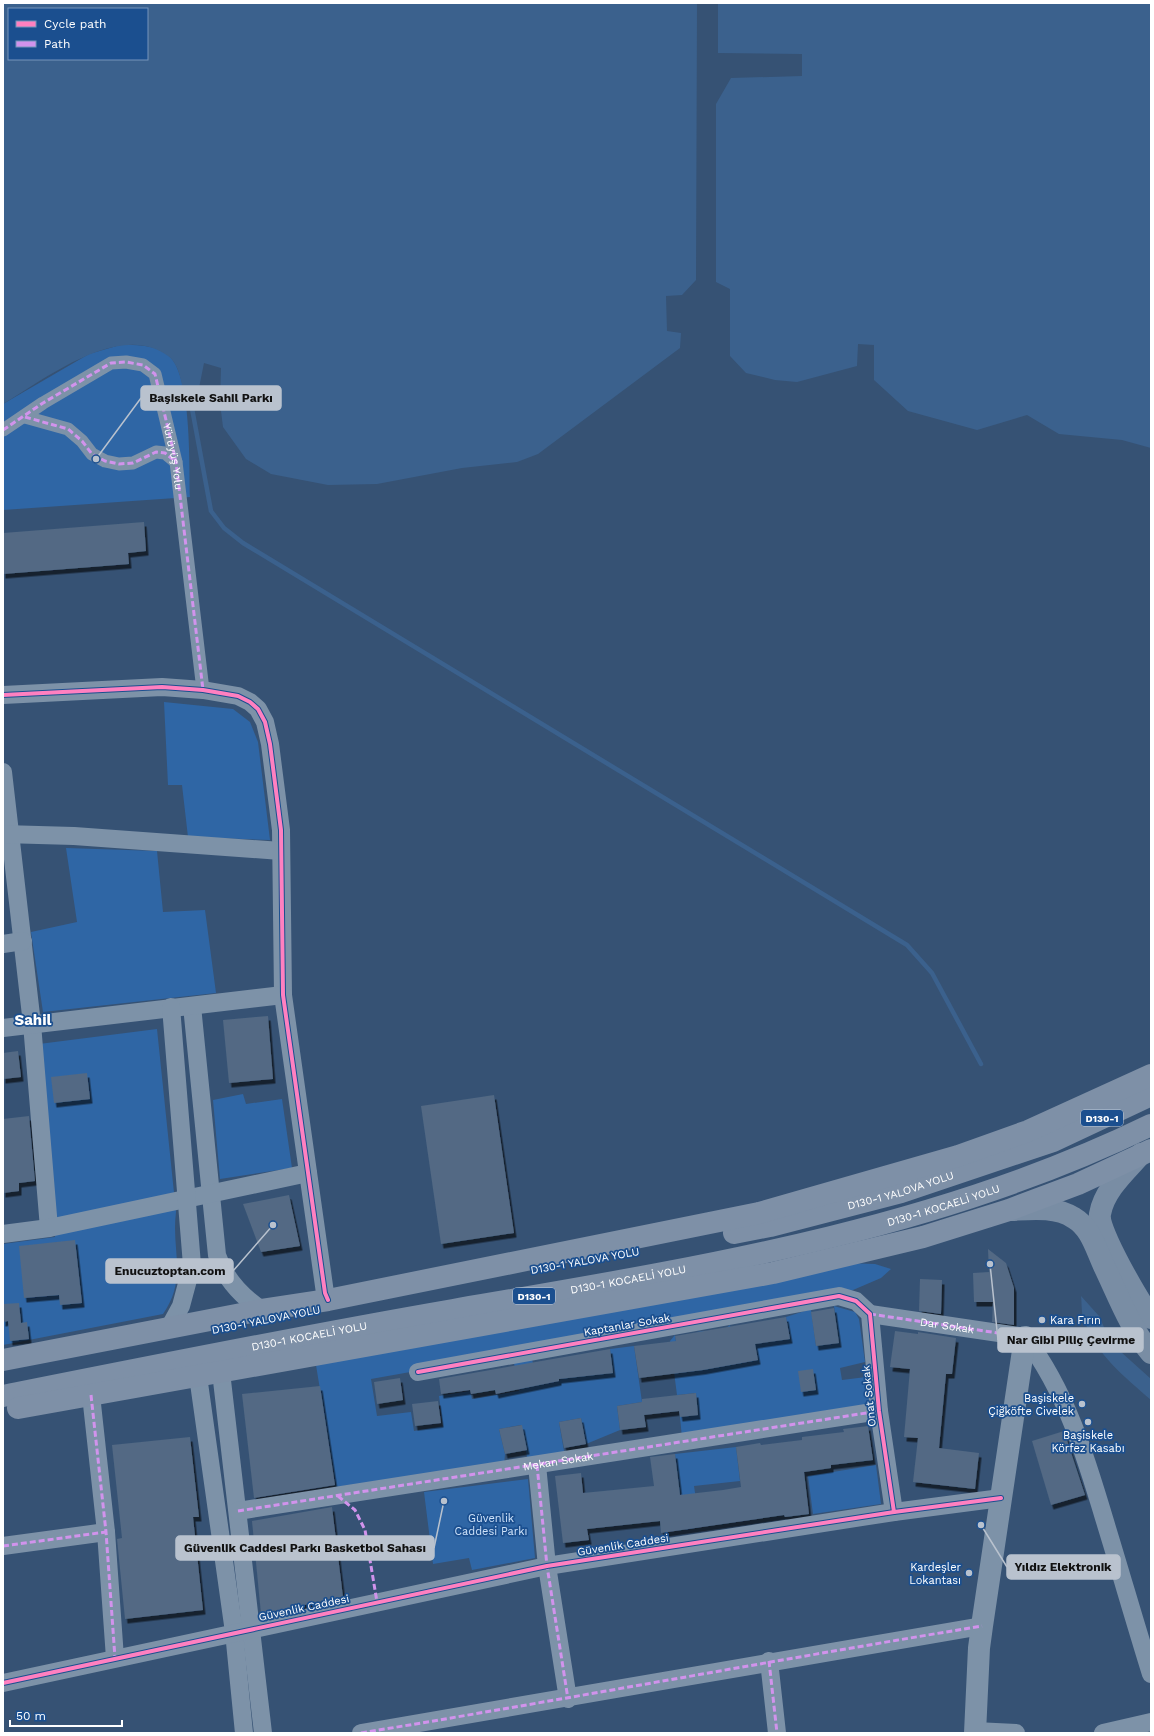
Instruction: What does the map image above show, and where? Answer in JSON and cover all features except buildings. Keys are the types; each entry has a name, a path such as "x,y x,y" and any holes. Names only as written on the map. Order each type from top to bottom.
{"highway":[{"path":"3,1360 262,1310 328,1300 759,1213 958,1156 1028,1131 1151,1075"},
{"name":"D130-1 YALOVA YOLU","path":"3,1374 63,1360 272,1318 770,1226 901,1192 1053,1141 1151,1095"},
{"name":"D130-1 KOCAELİ YOLU","path":"3,1396 224,1352 734,1260 907,1217 959,1202 1096,1152 1151,1125"},
{"path":"3,1411 788,1269 923,1237 1009,1210 1078,1184 1146,1152"},
{"path":"671,1291 734,1260"},
{"path":"3,1367 63,1360"}],"main road":[{"path":"1146,1152 1109,1193 1099,1216 1103,1231 1114,1254 1138,1300 1151,1318"},
{"path":"1009,1210 1035,1209 1061,1212 1073,1217 1086,1228 1124,1308 1145,1346 1151,1353"}],"street":[{"name":"Yürüyüş Yolu","path":"3,430 42,403 111,363 126,362 143,365 155,374 176,462 203,690"},
{"path":"25,416 68,429 82,441 92,454 105,461 119,464 133,463 156,452 165,453 176,462"},
{"path":"3,695 162,687 203,690 238,696 250,702 258,709 265,722 270,744 281,830 283,995 325,1293 328,1300"},
{"path":"3,772 6,834 23,941 50,1228"},
{"path":"6,834 281,851"},
{"path":"3,944 23,941"},
{"path":"3,1028 283,995"},
{"path":"192,1006 215,1245 220,1264 230,1282 239,1292 262,1310"},
{"path":"169,1328 181,1306 192,1266 188,1198 171,1007"},
{"path":"3,1234 50,1228 308,1173"},
{"name":"Kaptanlar Sokak","path":"418,1372 839,1296 856,1301 870,1314"},
{"name":"Dar Sokak","path":"870,1314 1025,1337"},
{"name":"Onat Sokak","path":"870,1314 879,1412 894,1512"},
{"path":"1016,1733 975,1732 982,1626 1025,1337"},
{"path":"1025,1337 1042,1359 1071,1416 1090,1472 1151,1674"},
{"path":"221,1372 238,1511 244,1733"},
{"path":"198,1376 242,1630 263,1733"},
{"path":"91,1395 106,1532 115,1658"},
{"name":"Mekan Sokak","path":"238,1511 879,1412"},
{"path":"537,1465 547,1566 568,1699"},
{"name":"Güvenlik Caddesi","path":"3,1683 242,1630 547,1566 894,1512 1001,1498"},
{"path":"3,1546 106,1532"},
{"path":"361,1733 568,1699 768,1661 982,1626"},
{"path":"768,1661 777,1733"},
{"path":"1103,1733 1151,1722"}],"green space":[{"path":"120,345 146,346 158,349 169,356 176,367 182,382 188,422 190,497 3,510 3,404 89,354"},
{"path":"164,702 233,709 250,722 258,742 270,840 188,837 182,785 168,785"},
{"path":"66,848 157,851 163,912 205,910 216,993 43,1012 31,932 77,922"},
{"path":"157,1029 176,1212 175,1239 177,1276 171,1301 163,1314 3,1345 3,1244 55,1237 39,1044"},
{"path":"243,1094 246,1104 282,1099 292,1168 220,1179 213,1100"},
{"path":"845,1263 875,1264 891,1269 881,1278 839,1296 371,1379 377,1416 411,1412 414,1431 443,1426 439,1396 470,1391 472,1399 519,1391 514,1363 532,1359 538,1385 559,1381 560,1378 612,1373 610,1349 634,1346 642,1402 617,1406 620,1430 586,1444 581,1418 559,1422 565,1457 528,1462 521,1425 499,1429 505,1454 504,1465 336,1487 315,1359"},
{"path":"834,1306 855,1312 859,1319 865,1362 840,1368 842,1380 866,1377 872,1408 682,1438 680,1417 698,1415 696,1393 677,1395 670,1341 675,1335 680,1372 697,1332 704,1331 709,1368 726,1328 730,1325 736,1362 758,1359 755,1344 789,1339 786,1317 811,1309 816,1346 839,1343"},
{"path":"736,1447 740,1481 694,1486 700,1527 686,1530 681,1495 655,1491 679,1488 675,1454"},
{"path":"876,1465 881,1504 813,1514 808,1476"},
{"name":"Güvenlik Caddesi Parkı","path":"528,1479 535,1558 472,1570 469,1558 433,1564 424,1492"}],"shaded area":[{"path":"3,3 697,3 696,280 682,295 666,296 667,331 681,333 680,348 538,454 517,462 462,468 377,484 328,485 271,474 246,459 223,427 220,403 221,368 204,363 196,403 186,403 178,371 172,360 168,356 149,347 128,345 106,349 83,357 39,381 3,404"},
{"path":"718,3 1151,3 1151,448 1122,440 1059,434 1027,415 977,430 908,411 874,380 874,345 858,344 857,366 797,382 775,380 746,373 730,356 730,289 716,282 716,104 731,78 802,76 802,54 718,53"},
{"path":"1081,1296 1099,1316 1111,1343 1151,1379 1151,1400 1112,1364 1096,1345 1083,1317"}],"waterway":[{"path":"191,403 211,511 224,528 243,543 907,945 932,973 981,1064"}],"marked path":[{"path":"3,430 43,403 111,363 126,362 143,365 155,374 176,462 203,690"},
{"path":"25,417 68,429 82,441 92,454 105,461 119,464 133,463 156,452 165,453 176,462"},
{"path":"870,1314 1025,1337"},
{"path":"91,1395 106,1532 115,1658"},
{"path":"238,1511 879,1411"},
{"path":"537,1465 547,1566 568,1699"},
{"path":"338,1496 355,1510 365,1530 377,1602"},
{"path":"3,1546 106,1532"},
{"path":"361,1733 982,1626"},
{"path":"769,1661 777,1733"}],"cycle path":[{"path":"3,695 162,687 203,690 238,696 250,702 258,709 265,722 270,744 281,830 283,995 325,1293 328,1300"},
{"path":"418,1372 839,1296 856,1301 870,1314 879,1411 894,1512"},
{"path":"3,1683 547,1566 894,1512 1001,1498"}],"place":[{"name":"Başiskele Sahil Parkı","path":"96,459"},
{"name":"Enucuztoptan.com","path":"273,1225"},
{"name":"Nar Gibi Piliç Çevirme","path":"990,1264"},
{"name":"Kara Fırın","path":"1042,1320"},
{"name":"Başiskele Çiğköfte Civelek","path":"1082,1404"},
{"name":"Başiskele Körfez Kasabı","path":"1088,1422"},
{"name":"Güvenlik Caddesi Parkı Basketbol Sahası","path":"444,1501"},
{"name":"Yıldız Elektronik","path":"981,1525"},
{"name":"Kardeşler Lokantası","path":"969,1573"}],"district":[{"name":"Sahil","path":"33,1020"}]}
